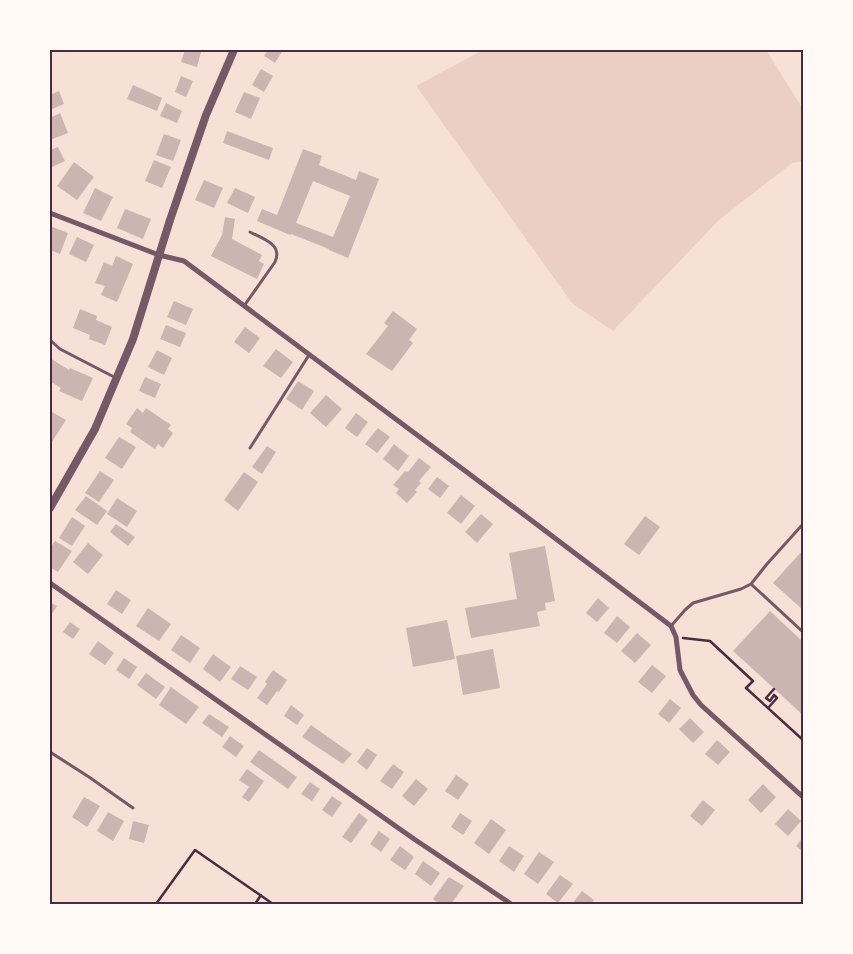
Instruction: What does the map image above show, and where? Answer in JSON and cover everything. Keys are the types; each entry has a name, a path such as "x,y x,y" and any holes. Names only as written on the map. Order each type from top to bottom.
{"street":[{"path":"50,508 95,429 133,339 206,115 234,50"},
{"path":"50,213 159,255 184,261 671,626 676,637 680,670 693,695 803,797"},
{"path":"50,583 414,839 511,904"}],"lane":[{"path":"244,306 275,262 277,256 277,250 274,246 250,232"},
{"path":"50,340 60,349 117,378"},
{"path":"250,448 309,355"},
{"path":"671,626 694,603 741,589 751,584 803,524"},
{"path":"751,584 803,632"},
{"path":"50,752 133,808"}],"path":[{"path":"676,637 710,641 753,681 746,688 803,740"},
{"path":"768,708 777,698 774,696 770,700 766,698 774,689"},
{"path":"156,904 195,850 272,904"},
{"path":"255,904 261,895"}],"shaded area":[{"path":"483,50 766,50 803,109 803,161 792,163 719,220 613,331 572,303 416,86"}],"building":[{"path":"185,50 201,52 197,67 181,62"},
{"path":"268,50 283,50 275,63 264,56"},
{"path":"261,69 273,76 264,92 252,85"},
{"path":"181,76 193,81 186,97 175,92"},
{"path":"133,85 162,98 157,111 127,99"},
{"path":"59,91 64,104 50,110 50,95"},
{"path":"244,92 260,98 251,119 235,112"},
{"path":"166,103 182,111 177,123 160,116"},
{"path":"60,113 68,133 50,140 50,118"},
{"path":"227,131 273,148 269,160 223,143"},
{"path":"164,134 181,140 173,161 156,155"},
{"path":"58,147 65,161 50,168 50,150"},
{"path":"303,149 322,156 319,165 356,180 359,171 379,179 348,258 257,221 262,209 277,215","holes":["313,181 350,196 333,237 296,223"]},
{"path":"154,160 171,167 162,188 145,181"},
{"path":"74,162 94,177 77,200 57,186"},
{"path":"204,180 223,188 214,208 195,200"},
{"path":"95,188 113,197 101,221 83,213"},
{"path":"235,188 255,197 248,213 227,203"},
{"path":"125,209 151,219 143,239 117,228"},
{"path":"225,217 235,219 232,239 262,255 259,261 264,264 257,279 211,256 222,235"},
{"path":"50,226 68,233 60,254 50,250"},
{"path":"77,237 94,245 86,262 69,254"},
{"path":"116,256 133,264 117,302 101,295 105,286 95,283 104,262 112,266"},
{"path":"174,301 193,309 186,325 167,317"},
{"path":"80,309 97,316 96,320 112,327 105,345 89,339 90,335 73,328"},
{"path":"393,311 417,329 409,340 413,343 392,371 366,354 388,326 384,323"},
{"path":"166,325 186,333 180,347 160,339"},
{"path":"245,327 260,338 249,353 234,342"},
{"path":"276,349 293,362 281,378 263,366"},
{"path":"157,350 172,358 164,375 148,367"},
{"path":"50,358 69,370 70,368 93,378 82,401 59,391 61,388 50,381"},
{"path":"145,377 161,384 155,398 139,391"},
{"path":"298,381 314,391 302,410 286,399"},
{"path":"326,395 342,409 326,427 310,413"},
{"path":"137,408 143,413 146,408 171,425 168,429 173,433 163,448 158,444 155,449 130,432 132,428 126,424"},
{"path":"52,412 66,420 50,445 50,415"},
{"path":"356,413 368,422 357,437 345,428"},
{"path":"378,428 390,437 377,453 365,444"},
{"path":"119,437 136,447 122,469 105,458"},
{"path":"394,444 409,456 398,471 383,459"},
{"path":"267,446 276,452 262,474 252,467"},
{"path":"419,458 431,467 419,481 421,483 415,490 417,492 407,503 396,493 399,489 393,485 405,471 408,472"},
{"path":"100,471 114,480 99,502 85,493"},
{"path":"244,472 258,482 238,511 224,500"},
{"path":"437,477 449,486 440,498 428,489"},
{"path":"461,495 475,506 461,524 447,513"},
{"path":"86,496 107,511 97,525 75,510"},
{"path":"117,498 137,511 127,527 107,514"},
{"path":"481,514 493,524 477,543 465,532"},
{"path":"645,516 660,527 639,555 624,544"},
{"path":"72,517 85,526 72,546 59,538"},
{"path":"116,524 135,537 128,546 110,532"},
{"path":"55,541 72,551 58,572 50,567 50,548"},
{"path":"88,543 103,555 88,574 73,562"},
{"path":"545,546 555,601 545,603 546,610 537,612 540,626 471,638 465,608 517,599 509,553"},
{"path":"803,550 803,610 773,583"},
{"path":"116,590 131,600 122,614 107,604"},
{"path":"598,598 609,608 597,622 586,613"},
{"path":"50,602 57,606 50,617"},
{"path":"148,608 171,624 159,641 136,626"},
{"path":"770,611 803,642 803,715 733,651"},
{"path":"617,616 630,627 617,643 604,633"},
{"path":"447,620 455,659 413,667 406,628"},
{"path":"70,622 80,629 73,639 63,632"},
{"path":"637,633 651,645 635,663 621,651"},
{"path":"181,635 200,648 190,663 171,650"},
{"path":"98,641 114,653 105,665 89,654"},
{"path":"493,649 500,688 463,695 456,656"},
{"path":"213,654 231,667 220,682 203,669"},
{"path":"124,658 137,667 129,679 116,670"},
{"path":"652,665 666,676 652,693 638,682"},
{"path":"240,666 257,677 248,690 231,679"},
{"path":"273,670 287,680 267,705 257,698 267,684 265,682"},
{"path":"146,673 165,687 156,699 137,685"},
{"path":"171,687 199,707 186,724 159,705"},
{"path":"670,699 681,708 669,723 658,714"},
{"path":"291,705 304,715 297,725 284,716"},
{"path":"209,714 229,727 222,737 202,723"},
{"path":"690,718 704,732 693,743 679,729"},
{"path":"311,725 352,754 343,764 302,737"},
{"path":"230,736 244,746 236,757 222,747"},
{"path":"717,740 730,752 718,765 705,754"},
{"path":"367,748 377,755 367,770 357,762"},
{"path":"259,750 297,777 288,789 250,762"},
{"path":"393,764 404,772 392,789 380,781"},
{"path":"247,769 264,781 249,802 242,797 249,787 239,780"},
{"path":"456,775 469,784 458,800 445,791"},
{"path":"416,779 428,789 414,806 402,796"},
{"path":"310,782 320,789 312,801 301,794"},
{"path":"763,784 776,797 761,813 748,800"},
{"path":"332,796 342,803 332,817 322,810"},
{"path":"84,797 100,806 87,827 72,817"},
{"path":"703,800 715,810 702,826 690,816"},
{"path":"788,809 801,821 788,836 775,824"},
{"path":"108,812 124,821 113,841 97,831"},
{"path":"359,813 368,820 351,843 342,837"},
{"path":"460,813 472,821 463,835 451,827"},
{"path":"491,819 506,830 489,854 474,843"},
{"path":"133,821 149,825 144,843 129,839"},
{"path":"379,831 390,839 381,852 370,844"},
{"path":"803,837 803,852 796,846"},
{"path":"400,846 414,857 405,870 390,860"},
{"path":"509,846 524,856 514,872 499,861"},
{"path":"539,852 554,862 538,884 524,874"},
{"path":"423,861 440,873 431,886 415,874"},
{"path":"560,875 573,884 558,903 546,894"},
{"path":"449,877 464,886 451,904 439,904 433,899"},
{"path":"582,891 594,900 591,904 572,904"}]}
